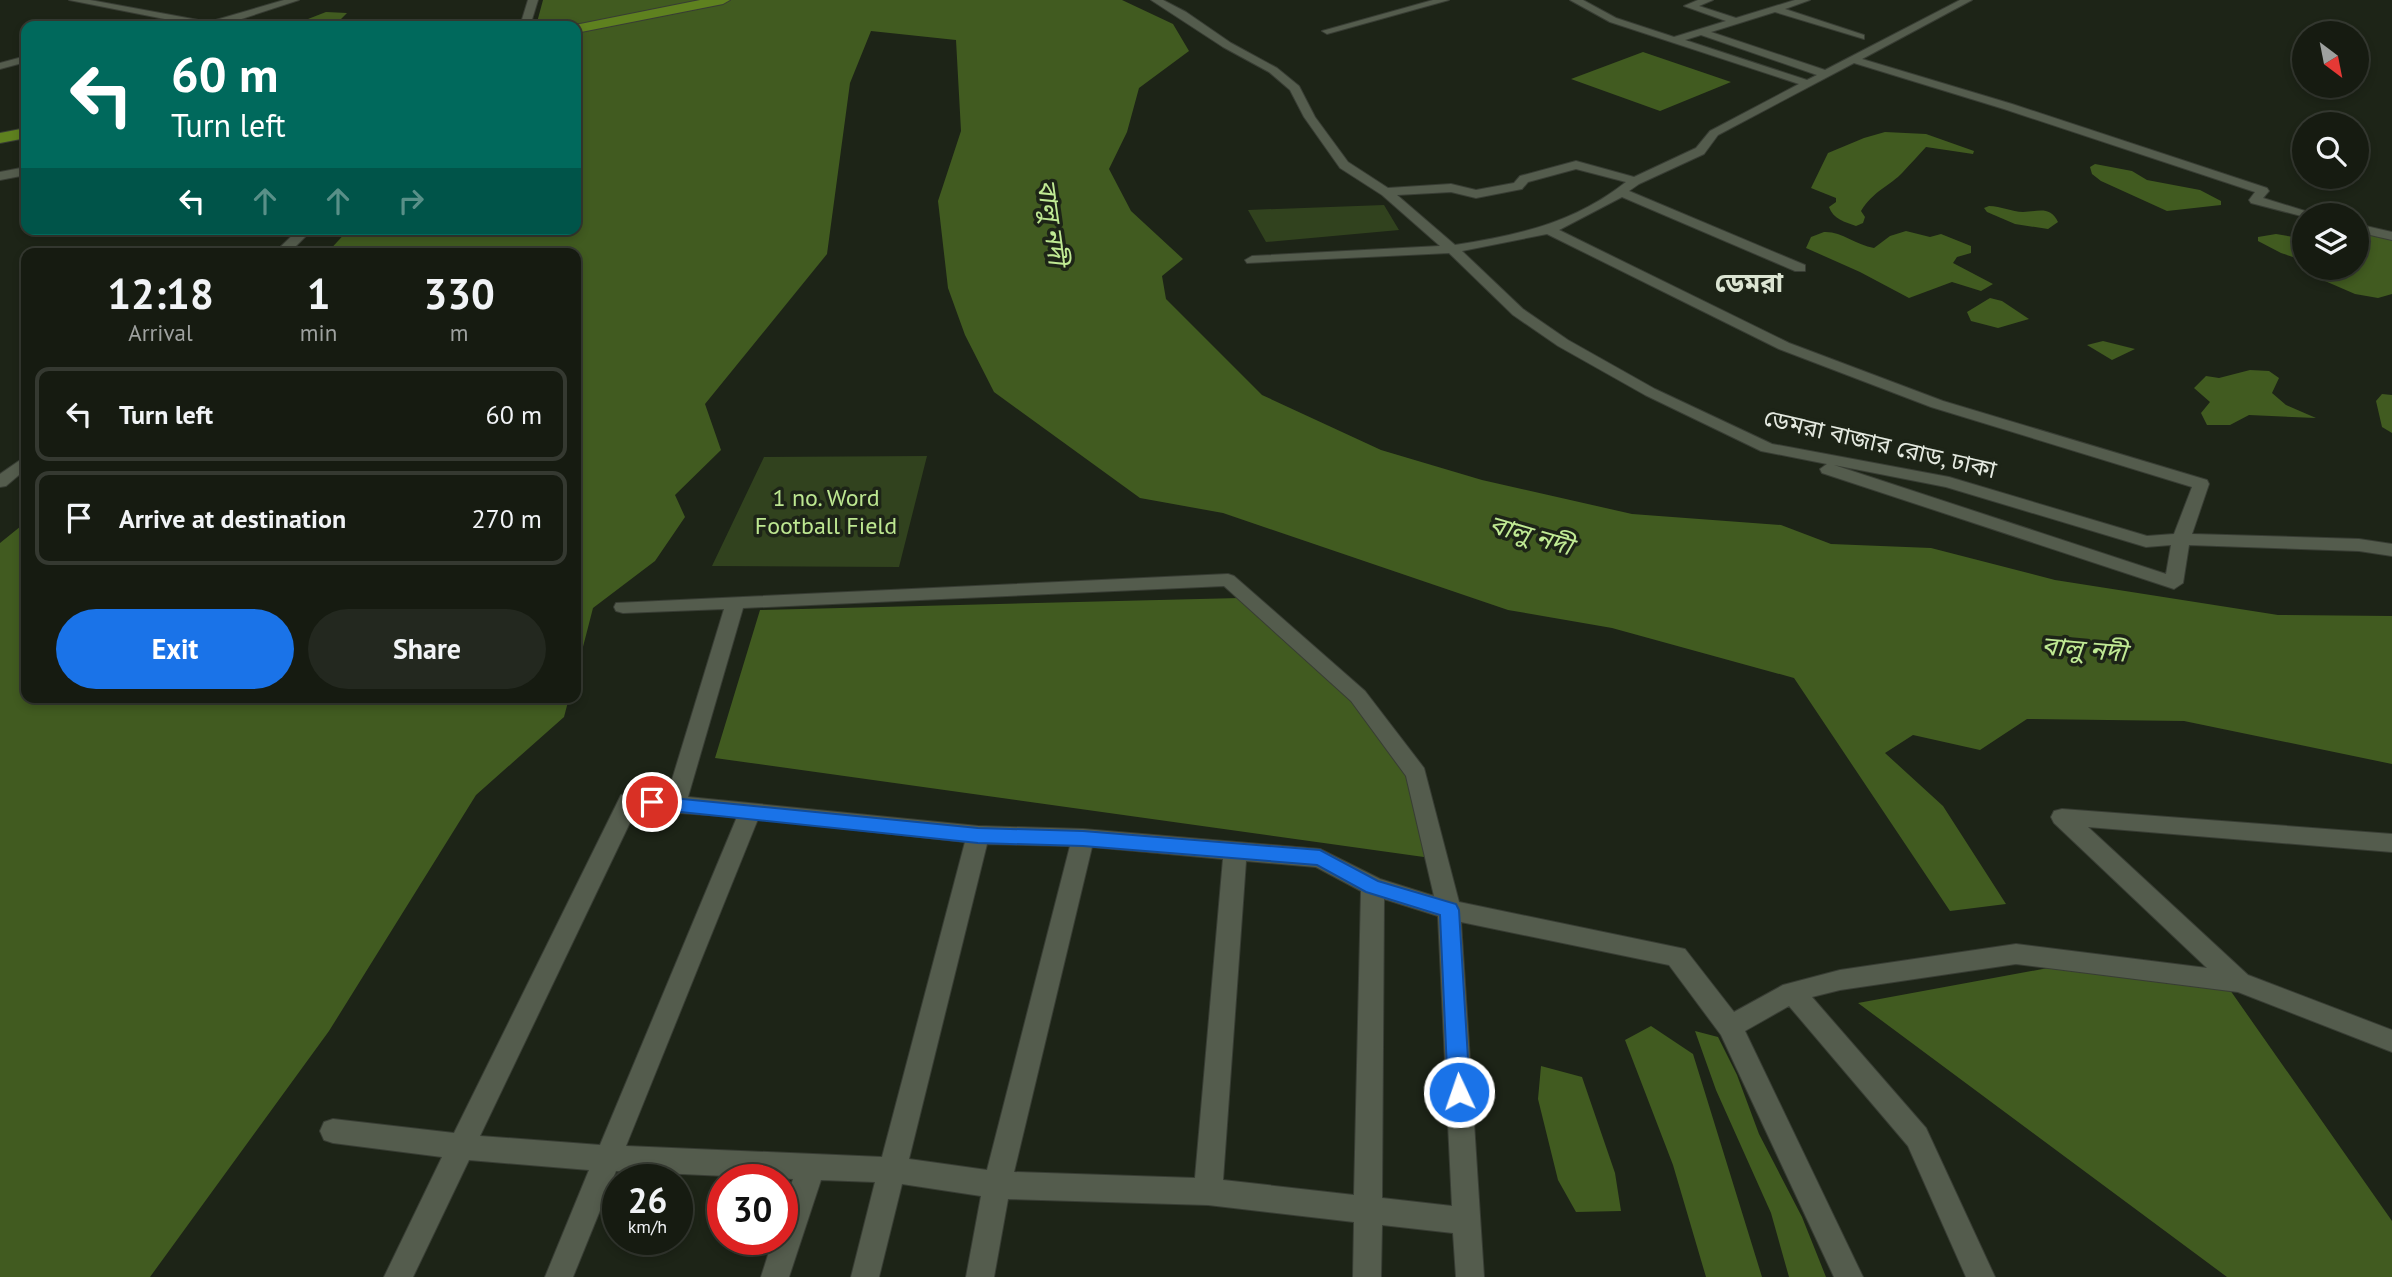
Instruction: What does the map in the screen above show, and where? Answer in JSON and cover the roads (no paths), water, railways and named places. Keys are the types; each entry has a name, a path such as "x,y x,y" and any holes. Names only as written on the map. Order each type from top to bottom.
{"main road":[{"path":"581,27 723,0"},
{"path":"0,140 21,136"}],"street":[{"path":"74,0 187,21"},
{"path":"527,21 533,0"},
{"path":"1156,0 1195,22 1227,45 1273,70 1295,88 1310,117 1344,164 1386,192 1451,188 1476,194 1518,186 1524,179 1576,165 1635,181"},
{"path":"1327,31 1444,0"},
{"path":"1575,0 1614,20 1807,83"},
{"path":"1708,0 1689,6 1736,21"},
{"path":"1674,40 1805,0"},
{"path":"1252,260 1452,249 1549,230 1611,200 1635,181 1700,151 1714,134 1967,0"},
{"path":"224,21 287,1"},
{"path":"1775,9 1860,37"},
{"path":"1702,32 1825,74"},
{"path":"0,66 21,60"},
{"path":"1854,60 1930,80 2118,145 2263,191 2255,200 2292,210"},
{"path":"0,176 21,172"},
{"name":"ডেমরা বাজার রোড, ঢাকা","path":"1386,192 1452,249 1518,312 1563,343 1650,392 1768,448 1949,482 2146,542 2181,539 2359,545 2392,550"},
{"path":"1620,192 1800,268"},
{"path":"1549,230 1784,346 1937,404 2201,484 2181,539 2174,583 1768,448"},
{"path":"2369,231 2392,236"},
{"path":"287,248 301,235"},
{"path":"0,482 21,465"},
{"path":"623,607 1228,580 1358,696 1416,774 1449,910 1470,1277"},
{"path":"675,804 735,604"},
{"path":"398,1277 629,801 751,810 978,835 1083,838 1320,858 1373,887 1449,910 1676,957 1730,1027 1849,1277"},
{"path":"559,1277 751,810"},
{"path":"2239,982 2062,817 2392,843"},
{"path":"865,1277 978,835"},
{"path":"980,1277 997,1185 1083,838"},
{"path":"1208,1192 1235,851"},
{"path":"1367,1277 1373,887"},
{"path":"1730,1027 1792,992 1840,980 2016,954 2239,982 2392,1041"},
{"path":"1792,992 1917,1137 1981,1277"},
{"path":"333,1131 463,1147 606,1158 892,1170 997,1185 1208,1192 1465,1221"},
{"path":"775,1277 811,1167"}],"water":[{"name":"বালু নদী","path":"543,0 1122,0 1173,24 1189,51 1139,88 1127,132 1109,169 1131,211 1183,259 1162,276 1166,299 1262,395 1381,450 1482,480 1632,514 1781,525 1831,544 1931,548 2055,580 2278,615 2392,616 2392,764 2184,721 2027,719 1980,750 1913,735 1885,753 1943,806 2006,904 1950,911 1794,678 1612,628 1508,610 1223,513 1140,498 994,392 965,335 948,288 938,201 961,131 956,40 871,31 850,83 827,254 705,404 721,450 675,495 685,517 655,561 593,608 581,655 581,248 332,248 343,235 581,235 581,21 537,21"},
{"path":"326,12 347,13 341,21 279,21 308,19"},
{"path":"1643,52 1731,82 1660,111 1571,79"},
{"path":"1885,132 1926,134 1974,151 1973,154 1926,147 1898,177 1866,204 1861,211 1865,217 1863,223 1856,226 1833,214 1829,207 1836,202 1836,198 1811,188 1828,153"},
{"path":"2095,164 2132,171 2147,180 2200,190 2221,201 2221,205 2167,211 2101,181 2092,174 2090,167"},
{"path":"1989,206 2019,212 2047,211 2058,222 2048,229 2015,224 1987,212 1984,208"},
{"path":"1906,231 1930,237 1941,234 1971,246 1971,253 1957,257 1953,263 1993,284 1981,291 1952,282 1909,298 1806,248 1811,237 1824,232 1874,248 1890,236"},
{"path":"2276,234 2292,237 2292,257 2258,241 2258,237"},
{"path":"2369,235 2392,240 2392,294 2378,298 2355,294 2323,280 2369,280"},
{"path":"1990,298 2002,301 2029,319 1998,328 1971,321 1967,312"},
{"path":"2103,341 2135,349 2112,360 2087,345"},
{"path":"2250,370 2269,371 2279,378 2272,393 2286,405 2316,418 2249,415 2230,425 2207,425 2201,413 2210,402 2194,388 2206,376 2219,378"},
{"path":"2382,394 2392,395 2392,433 2382,427 2376,401"},
{"path":"21,526 21,703 568,703 564,717 476,795 329,1031 150,1277 0,1277 0,543"},
{"path":"1240,598 1347,689 1385,735 1422,804 1431,858 715,758 760,610"},
{"path":"2048,968 2230,990 2392,1221 2392,1277 2227,1277 1858,1003"},
{"path":"1651,1026 1693,1054 1762,1277 1706,1277 1673,1165 1625,1040"},
{"path":"1695,1031 1718,1037 1737,1075 1759,1134 1802,1217 1826,1277 1789,1277 1771,1213 1716,1090"},
{"path":"1541,1066 1582,1077 1615,1173 1621,1211 1576,1212 1558,1180 1538,1099"}],"district":[{"name":"ডেমরা","path":"1749,283"}],"park label":[{"name":"1 no. Word Football Field","path":"826,512"}]}
